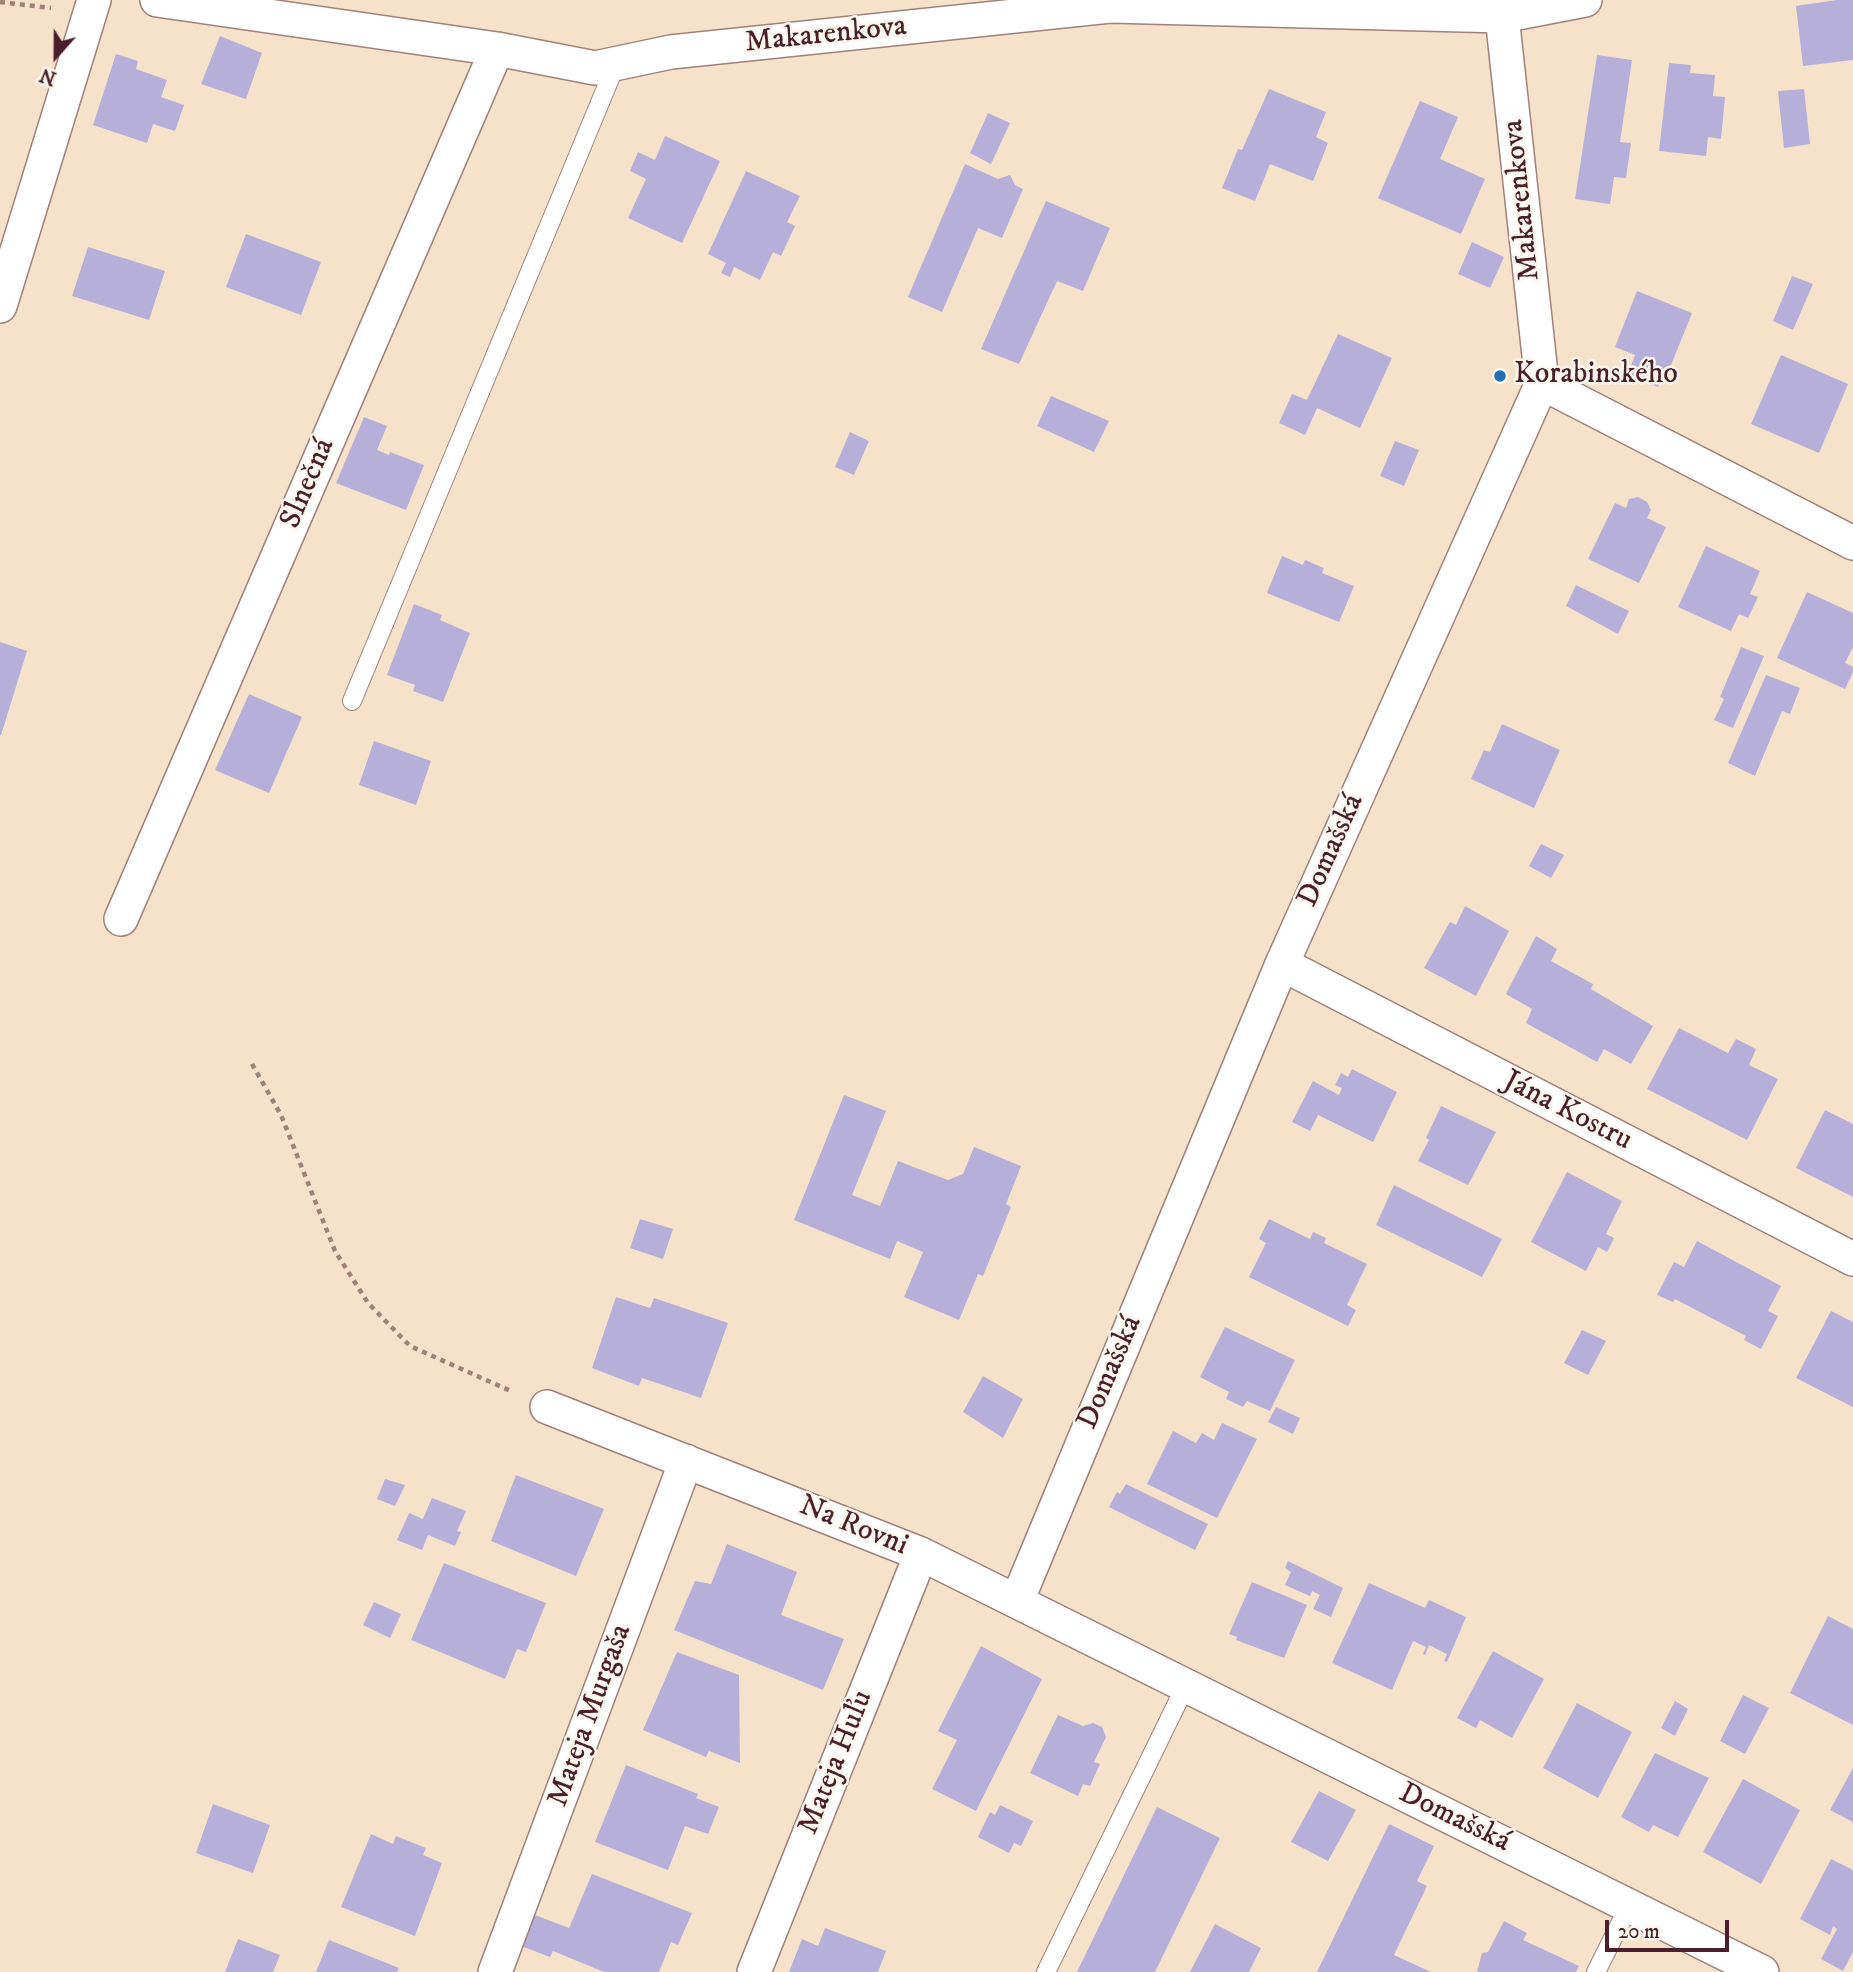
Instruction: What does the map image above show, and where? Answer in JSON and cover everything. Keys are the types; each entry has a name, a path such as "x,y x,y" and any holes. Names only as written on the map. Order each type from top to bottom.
{"street":[{"name":"Makarenkova","path":"157,0 497,49 595,68 671,52 1110,6 1502,16 1585,0"},
{"path":"0,306 79,5"},
{"name":"Makarenkova","path":"1502,16 1542,383"},
{"name":"Slnečná","path":"121,919 497,49"},
{"path":"1542,383 1853,543"},
{"name":"Domašská","path":"1542,383 1282,964 1017,1601 1762,1972"},
{"name":"Jána Kostru","path":"1282,964 1853,1259"},
{"name":"Na Rovni","path":"547,1407 921,1554 1017,1601"},
{"name":"Mateja Murgaša","path":"495,1972 686,1461"},
{"name":"Mateja Huľu","path":"754,1972 921,1554"}],"lane":[{"path":"352,701 616,64"},
{"path":"1046,1972 1186,1685"},
{"path":"1596,1972 1629,1906"}],"path":[{"path":"0,2 79,5"},
{"path":"252,1064 281,1115 335,1251 368,1303 410,1346 547,1407"}],"building":[{"path":"1853,0 1853,60 1803,66 1796,6"},
{"path":"220,36 262,53 246,99 201,84"},
{"path":"116,54 138,61 136,69 167,80 161,97 184,105 175,131 153,124 147,143 93,125"},
{"path":"1597,55 1632,60 1620,142 1631,143 1626,178 1614,177 1610,204 1575,199"},
{"path":"1669,63 1691,65 1690,73 1715,75 1713,96 1725,97 1721,139 1708,137 1706,156 1659,151"},
{"path":"1269,89 1326,112 1316,137 1328,143 1313,181 1270,164 1255,201 1222,188 1238,149 1242,150"},
{"path":"1804,89 1810,144 1784,148 1778,91"},
{"path":"1420,101 1458,117 1440,159 1485,179 1461,234 1378,198"},
{"path":"988,113 1010,123 991,164 970,153"},
{"path":"665,136 720,161 682,243 628,218 646,179 630,171 638,152 655,160"},
{"path":"965,164 998,179 1010,175 1015,185 1023,189 1002,238 978,228 942,312 908,297"},
{"path":"746,171 800,196 787,222 795,226 781,256 773,252 760,280 734,267 730,277 721,273 726,263 708,254"},
{"path":"1046,201 1110,228 1083,291 1057,281 1019,364 981,349"},
{"path":"246,234 321,262 301,315 226,287"},
{"path":"1472,242 1504,257 1490,288 1458,274"},
{"path":"88,247 165,271 149,320 72,296"},
{"path":"1792,276 1813,284 1793,330 1773,321"},
{"path":"1637,291 1692,313 1669,370 1665,367 1658,387 1628,375 1635,355 1615,347"},
{"path":"1338,334 1392,358 1360,428 1317,408 1305,435 1279,423 1292,394 1307,400"},
{"path":"1781,355 1848,384 1819,453 1751,424"},
{"path":"1051,396 1109,421 1094,452 1037,426"},
{"path":"364,417 387,426 377,450 424,465 406,510 336,483"},
{"path":"850,432 869,441 854,475 835,467"},
{"path":"1395,441 1419,450 1404,486 1380,476"},
{"path":"1638,497 1647,502 1651,510 1647,518 1666,527 1639,583 1588,559 1615,503 1626,508 1629,499"},
{"path":"1706,546 1760,571 1750,594 1758,597 1748,618 1739,614 1731,631 1678,607"},
{"path":"1282,556 1303,565 1305,560 1324,568 1322,573 1354,586 1339,622 1267,593"},
{"path":"1576,585 1629,611 1618,634 1566,606"},
{"path":"1807,592 1853,613 1853,647 1845,663 1853,667 1853,672 1845,689 1777,658"},
{"path":"414,604 442,615 440,620 470,633 443,702 413,691 415,685 387,675"},
{"path":"0,642 27,651 1,735 0,735"},
{"path":"1741,647 1764,656 1733,728 1714,720 1724,699 1720,697"},
{"path":"1766,675 1800,688 1790,714 1782,711 1755,776 1728,763"},
{"path":"249,694 302,717 269,793 215,770"},
{"path":"1502,724 1560,750 1534,808 1471,779 1484,750 1490,752"},
{"path":"374,741 431,761 416,805 359,785"},
{"path":"1541,844 1564,855 1551,878 1529,866"},
{"path":"1465,906 1509,931 1476,996 1424,968 1450,922 1456,925"},
{"path":"1536,936 1557,949 1551,961 1593,984 1591,989 1653,1026 1631,1064 1604,1049 1597,1062 1526,1023 1532,1009 1506,994"},
{"path":"1679,1028 1728,1053 1736,1039 1756,1049 1749,1065 1778,1079 1747,1140 1647,1089"},
{"path":"1352,1069 1397,1092 1373,1142 1318,1115 1310,1131 1292,1122 1313,1081 1339,1095 1342,1088 1335,1085 1341,1073 1348,1077"},
{"path":"844,1095 886,1111 852,1195 880,1206 898,1161 948,1180 963,1174 974,1147 1021,1166 1006,1204 1011,1207 983,1276 978,1274 959,1320 904,1297 923,1252 897,1241 890,1259 794,1220"},
{"path":"1441,1106 1496,1132 1468,1185 1418,1161"},
{"path":"1825,1110 1853,1124 1853,1197 1796,1168"},
{"path":"1567,1172 1622,1201 1606,1234 1614,1238 1607,1252 1598,1247 1586,1271 1531,1242"},
{"path":"1394,1185 1502,1239 1482,1277 1376,1225"},
{"path":"640,1219 673,1229 663,1259 630,1248"},
{"path":"1269,1219 1310,1239 1313,1232 1326,1238 1324,1243 1367,1264 1347,1305 1356,1310 1348,1326 1249,1277 1266,1243 1259,1239"},
{"path":"1697,1241 1781,1286 1768,1311 1778,1316 1761,1349 1744,1340 1746,1336 1675,1299 1673,1302 1657,1295 1674,1262 1684,1267"},
{"path":"616,1297 650,1308 654,1298 728,1323 701,1398 642,1378 639,1386 592,1368"},
{"path":"1831,1311 1853,1322 1853,1407 1796,1378"},
{"path":"1225,1327 1295,1360 1270,1411 1247,1401 1243,1407 1226,1399 1229,1392 1200,1377"},
{"path":"1582,1330 1606,1341 1588,1375 1564,1363"},
{"path":"983,1376 1023,1399 1003,1438 963,1412"},
{"path":"1276,1407 1300,1418 1293,1434 1268,1422"},
{"path":"1222,1423 1257,1439 1217,1518 1147,1484 1173,1431 1196,1443 1202,1433 1214,1440"},
{"path":"516,1475 604,1509 576,1576 491,1541"},
{"path":"385,1479 405,1485 395,1506 377,1499"},
{"path":"1126,1484 1208,1524 1195,1550 1109,1507 1117,1492 1120,1494"},
{"path":"432,1498 466,1511 457,1531 461,1532 455,1546 428,1535 422,1550 397,1540 409,1513 423,1519"},
{"path":"727,1544 797,1572 781,1615 844,1639 823,1690 674,1630 695,1581 711,1584"},
{"path":"1288,1561 1343,1588 1331,1617 1313,1609 1320,1595 1312,1591 1310,1596 1285,1585 1291,1572 1285,1568"},
{"path":"444,1563 546,1603 526,1652 517,1649 505,1679 411,1640"},
{"path":"1252,1582 1307,1605 1284,1658 1236,1640 1237,1637 1229,1634"},
{"path":"1369,1583 1425,1608 1429,1600 1466,1617 1447,1662 1444,1661 1447,1654 1429,1645 1425,1655 1423,1654 1426,1647 1413,1641 1392,1690 1332,1663"},
{"path":"374,1602 401,1614 390,1638 363,1625"},
{"path":"1828,1616 1853,1629 1853,1725 1790,1693"},
{"path":"981,1646 1042,1679 976,1811 932,1789 957,1740 938,1731"},
{"path":"1493,1651 1544,1679 1512,1738 1480,1720 1476,1728 1457,1718"},
{"path":"677,1652 739,1675 740,1763 709,1751 706,1757 643,1730"},
{"path":"1743,1695 1769,1708 1745,1754 1720,1741"},
{"path":"1675,1701 1688,1709 1675,1736 1661,1728"},
{"path":"1577,1703 1632,1732 1598,1798 1543,1768"},
{"path":"1058,1715 1083,1726 1093,1723 1102,1727 1106,1737 1094,1762 1100,1764 1090,1786 1083,1784 1078,1796 1030,1773"},
{"path":"1655,1753 1709,1778 1678,1837 1653,1825 1649,1832 1621,1817"},
{"path":"626,1765 698,1794 696,1798 719,1807 708,1834 685,1826 668,1870 595,1842"},
{"path":"1853,1768 1853,1822 1830,1810"},
{"path":"1743,1779 1800,1810 1761,1884 1703,1852"},
{"path":"1319,1791 1356,1810 1328,1861 1291,1842"},
{"path":"213,1804 270,1825 253,1873 196,1853"},
{"path":"1000,1805 1033,1821 1021,1846 1014,1843 1009,1853 978,1837 990,1812 995,1815"},
{"path":"1157,1807 1220,1838 1155,1972 1077,1972"},
{"path":"1389,1824 1434,1846 1417,1881 1427,1886 1394,1955 1431,1972 1317,1972"},
{"path":"371,1834 393,1844 396,1836 426,1848 423,1855 442,1863 415,1936 341,1907"},
{"path":"1831,1859 1853,1870 1853,1952 1843,1971 1821,1959 1837,1929 1833,1926 1830,1935 1800,1919"},
{"path":"592,1874 692,1913 678,1945 671,1942 659,1972 604,1972 553,1951 550,1957 521,1946 532,1914 569,1928"},
{"path":"1504,1921 1527,1933 1523,1940 1579,1966 1576,1972 1477,1972 1482,1953 1488,1952"},
{"path":"1215,1924 1261,1948 1249,1972 1190,1972"},
{"path":"825,1928 886,1951 878,1972 789,1972 802,1939 818,1946"},
{"path":"238,1939 280,1955 273,1972 225,1972"},
{"path":"329,1940 399,1968 397,1972 316,1972"}],"place":[{"name":"Korabinského","path":"1500,376"}]}
